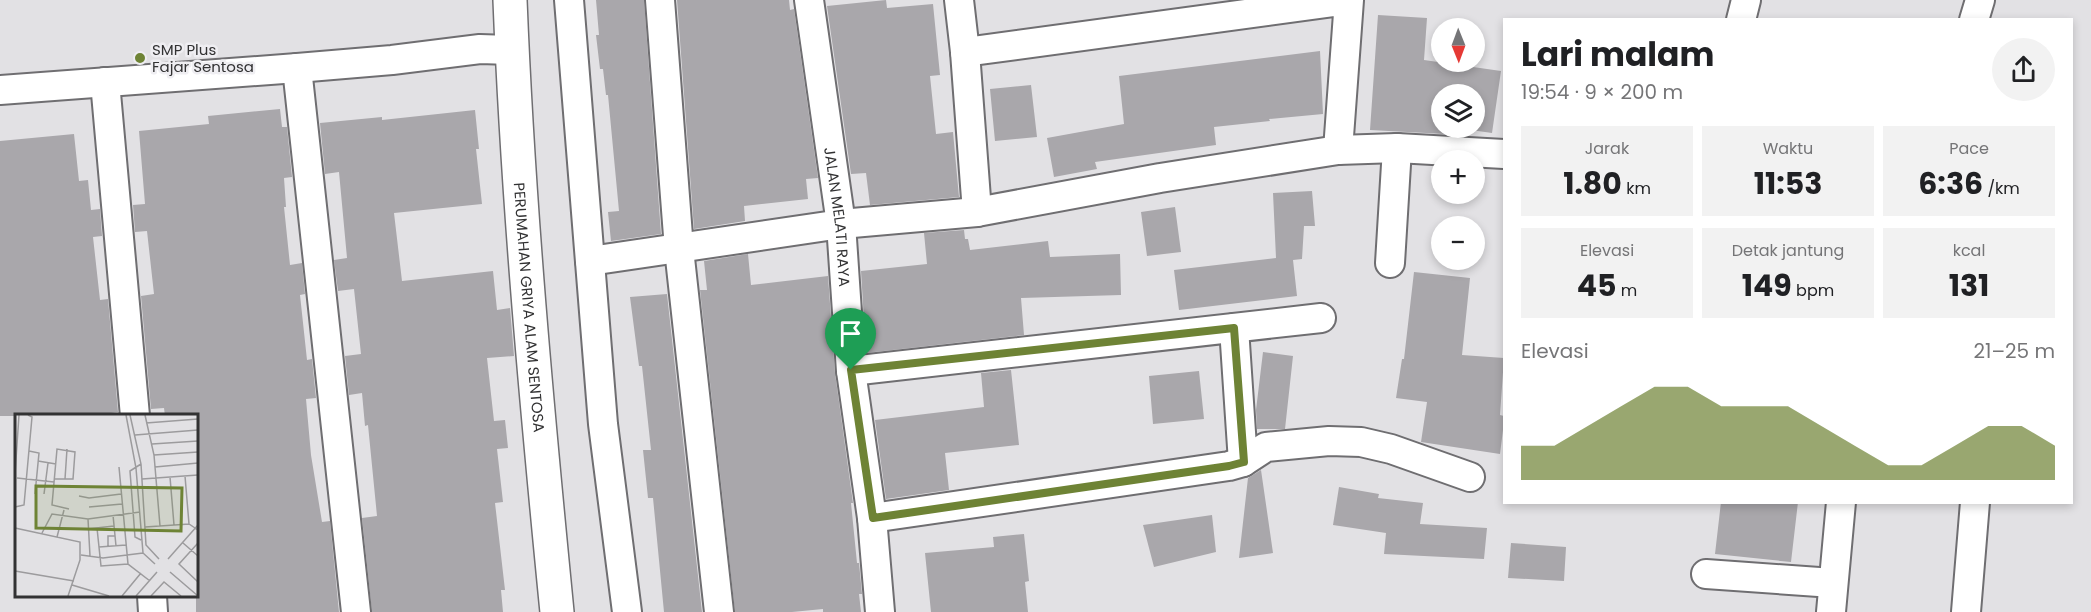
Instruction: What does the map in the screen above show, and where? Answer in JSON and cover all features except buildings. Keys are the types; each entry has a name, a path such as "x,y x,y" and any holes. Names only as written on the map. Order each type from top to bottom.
{"street":[{"name":"PERUMAHAN GRIYA ALAM SENTOSA","path":"510,0 539,428 557,612"},
{"path":"569,0 603,424 627,612"},
{"path":"660,0 679,249 719,612"},
{"name":"JALAN MELATI RAYA","path":"810,0 841,224 851,370 873,518 880,612"},
{"path":"959,0 977,212"},
{"path":"965,52 1203,10 1349,0 1338,150"},
{"path":"1742,18 1746,0"},
{"path":"1975,18 1980,0"},
{"path":"0,90 297,69 480,49 512,50"},
{"path":"297,69 356,612"},
{"path":"105,82 135,414"},
{"path":"590,261 841,224 977,212 1160,178 1338,150 1397,148 1503,154"},
{"path":"1390,263 1397,148"},
{"path":"851,370 1321,318"},
{"path":"1234,328 1244,462"},
{"path":"873,518 1229,466 1244,462 1266,447 1329,441 1361,442 1391,448 1470,477"},
{"path":"1831,612 1841,504"},
{"path":"1966,612 1975,504"},
{"path":"1706,574 1833,583"},
{"path":"152,597 153,612"}],"place":[{"name":"SMP Plus Fajar Sentosa","path":"140,58"}],"route":[{"path":"1234,328 1244,462 873,518 851,370 1234,328"}]}
